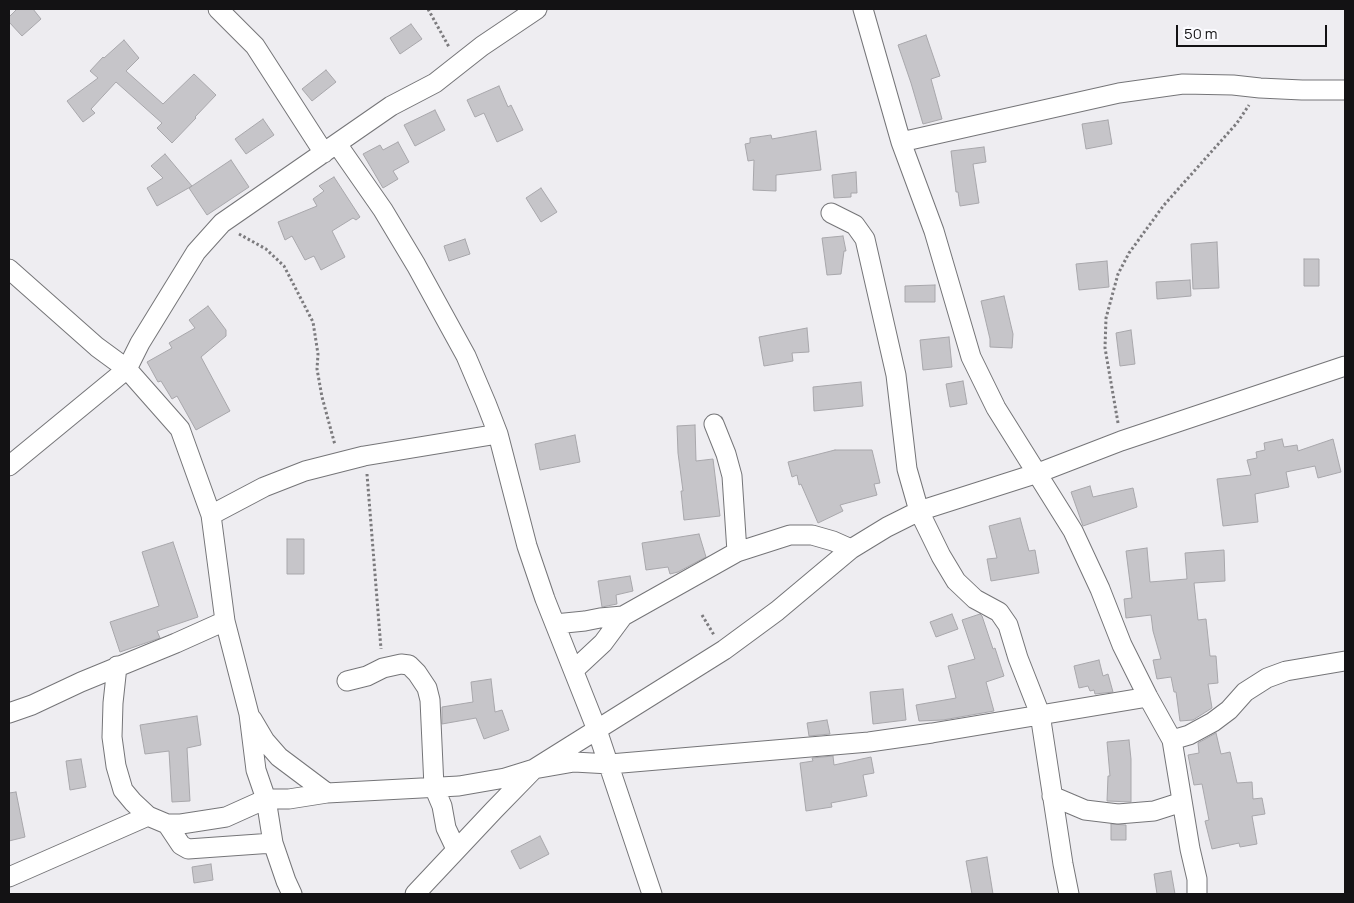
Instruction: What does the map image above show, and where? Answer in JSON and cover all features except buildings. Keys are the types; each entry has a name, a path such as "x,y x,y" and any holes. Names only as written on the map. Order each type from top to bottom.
{"street":[{"path":"218,9 255,46 331,148 383,210 466,356 498,434 527,546 555,624 610,764 652,894"},
{"path":"9,466 127,369 140,343 196,252 222,223 391,106 435,83 458,64 537,9"},
{"path":"863,9 901,142 934,231 971,357 996,408 1073,531 1100,589 1122,645 1172,740 1197,879 1197,894"},
{"path":"901,142 1119,93 1183,84 1233,84 1260,88 1345,90"},
{"path":"831,212 855,224 864,240 896,375 907,469 919,511 940,556 956,581 975,599 999,612 1008,625 1018,658 1040,714 1052,796 1070,894"},
{"path":"9,269 97,347 127,369 180,429 211,515 225,621 249,714 256,770 266,799 273,843 292,894"},
{"path":"415,894 534,769 724,650 777,611 851,549 887,527 919,511 1038,473 1121,441 1345,366"},
{"path":"714,424 726,454 732,476 737,552"},
{"path":"211,515 264,487 306,471 364,456 498,434"},
{"path":"574,670 603,643 623,616 737,552 790,535 812,535 851,549"},
{"path":"555,624 623,616"},
{"path":"9,713 32,705 116,666 176,643 225,621"},
{"path":"1172,740 1189,735 1213,722 1228,710 1245,692 1267,678 1286,671 1345,661"},
{"path":"347,681 367,676 383,668 401,664 409,665 418,673 427,688 430,700 434,787 442,806 446,828 456,849"},
{"path":"116,666 112,737 116,766 123,790 148,816 167,824 181,824 226,817 266,799 289,799 327,793 484,782 534,769 574,762 610,764 869,742 1148,697"},
{"path":"249,714 266,741 279,756 327,793"},
{"path":"1052,796 1085,810 1118,814 1154,811 1182,802"},
{"path":"9,878 148,816"},
{"path":"167,824 180,845 188,849 273,843"}],"path":[{"path":"428,9 458,64"},
{"path":"1121,441 1105,348 1106,318 1118,274 1129,253 1164,205 1237,123 1260,88"},
{"path":"222,223 266,249 284,266 313,322 318,354 317,369 322,397 340,462"},
{"path":"364,456 370,491 383,668"}]}
